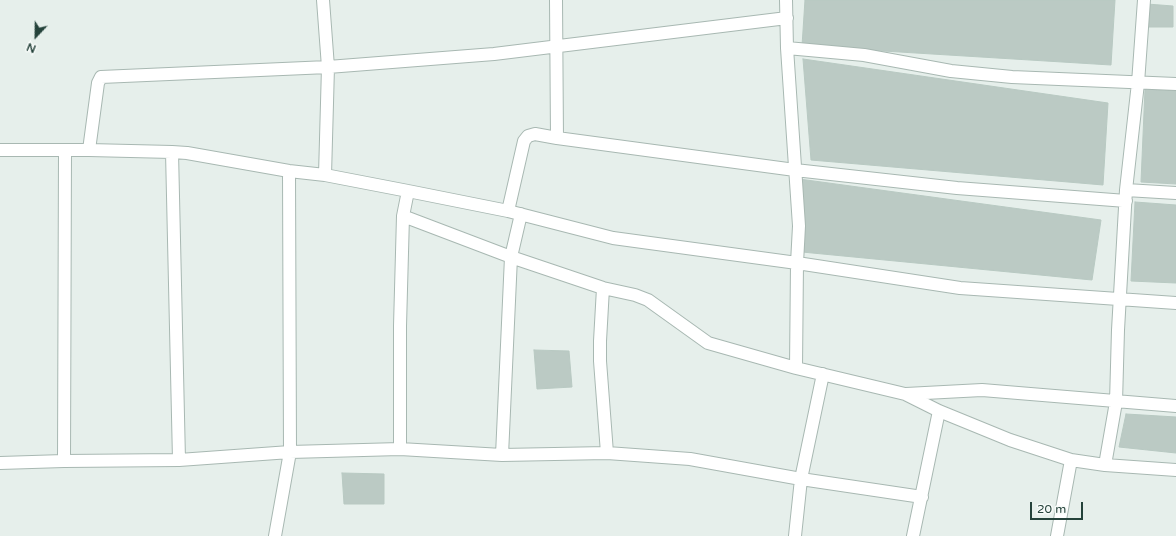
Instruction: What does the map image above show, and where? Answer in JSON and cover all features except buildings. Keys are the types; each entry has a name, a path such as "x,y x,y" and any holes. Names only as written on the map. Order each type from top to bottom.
{"street":[{"path":"324,0 328,67 325,175"},
{"path":"556,0 557,138"},
{"path":"786,0 786,48 799,226 797,263 796,368"},
{"path":"1105,464 1116,402 1118,330 1126,195 1138,83 1144,0"},
{"path":"90,150 98,83 101,77 328,67 494,54 787,18"},
{"path":"786,48 864,55 951,71 1012,77 1176,84"},
{"path":"508,211 524,141 528,136 535,134 795,170 957,188 1126,195 1176,193"},
{"path":"0,150 172,152 289,171 325,175 408,191 508,211 613,238 797,263 960,288 1176,303"},
{"path":"64,461 65,150"},
{"path":"172,152 179,460"},
{"path":"276,536 290,452 289,171"},
{"path":"400,449 400,326 403,216 408,191"},
{"path":"502,455 511,257 521,214"},
{"path":"403,216 511,257 603,288 635,295 648,300 708,343 796,368 905,394 939,411 1010,440 1071,460 1176,470"},
{"path":"603,288 600,354 607,453"},
{"path":"795,536 801,479 823,374"},
{"path":"905,394 982,390 1176,406"},
{"path":"913,536 939,411"},
{"path":"0,463 179,460 290,452 400,449 502,455 607,453 690,459 801,479 922,497"},
{"path":"1057,536 1071,460"}]}
